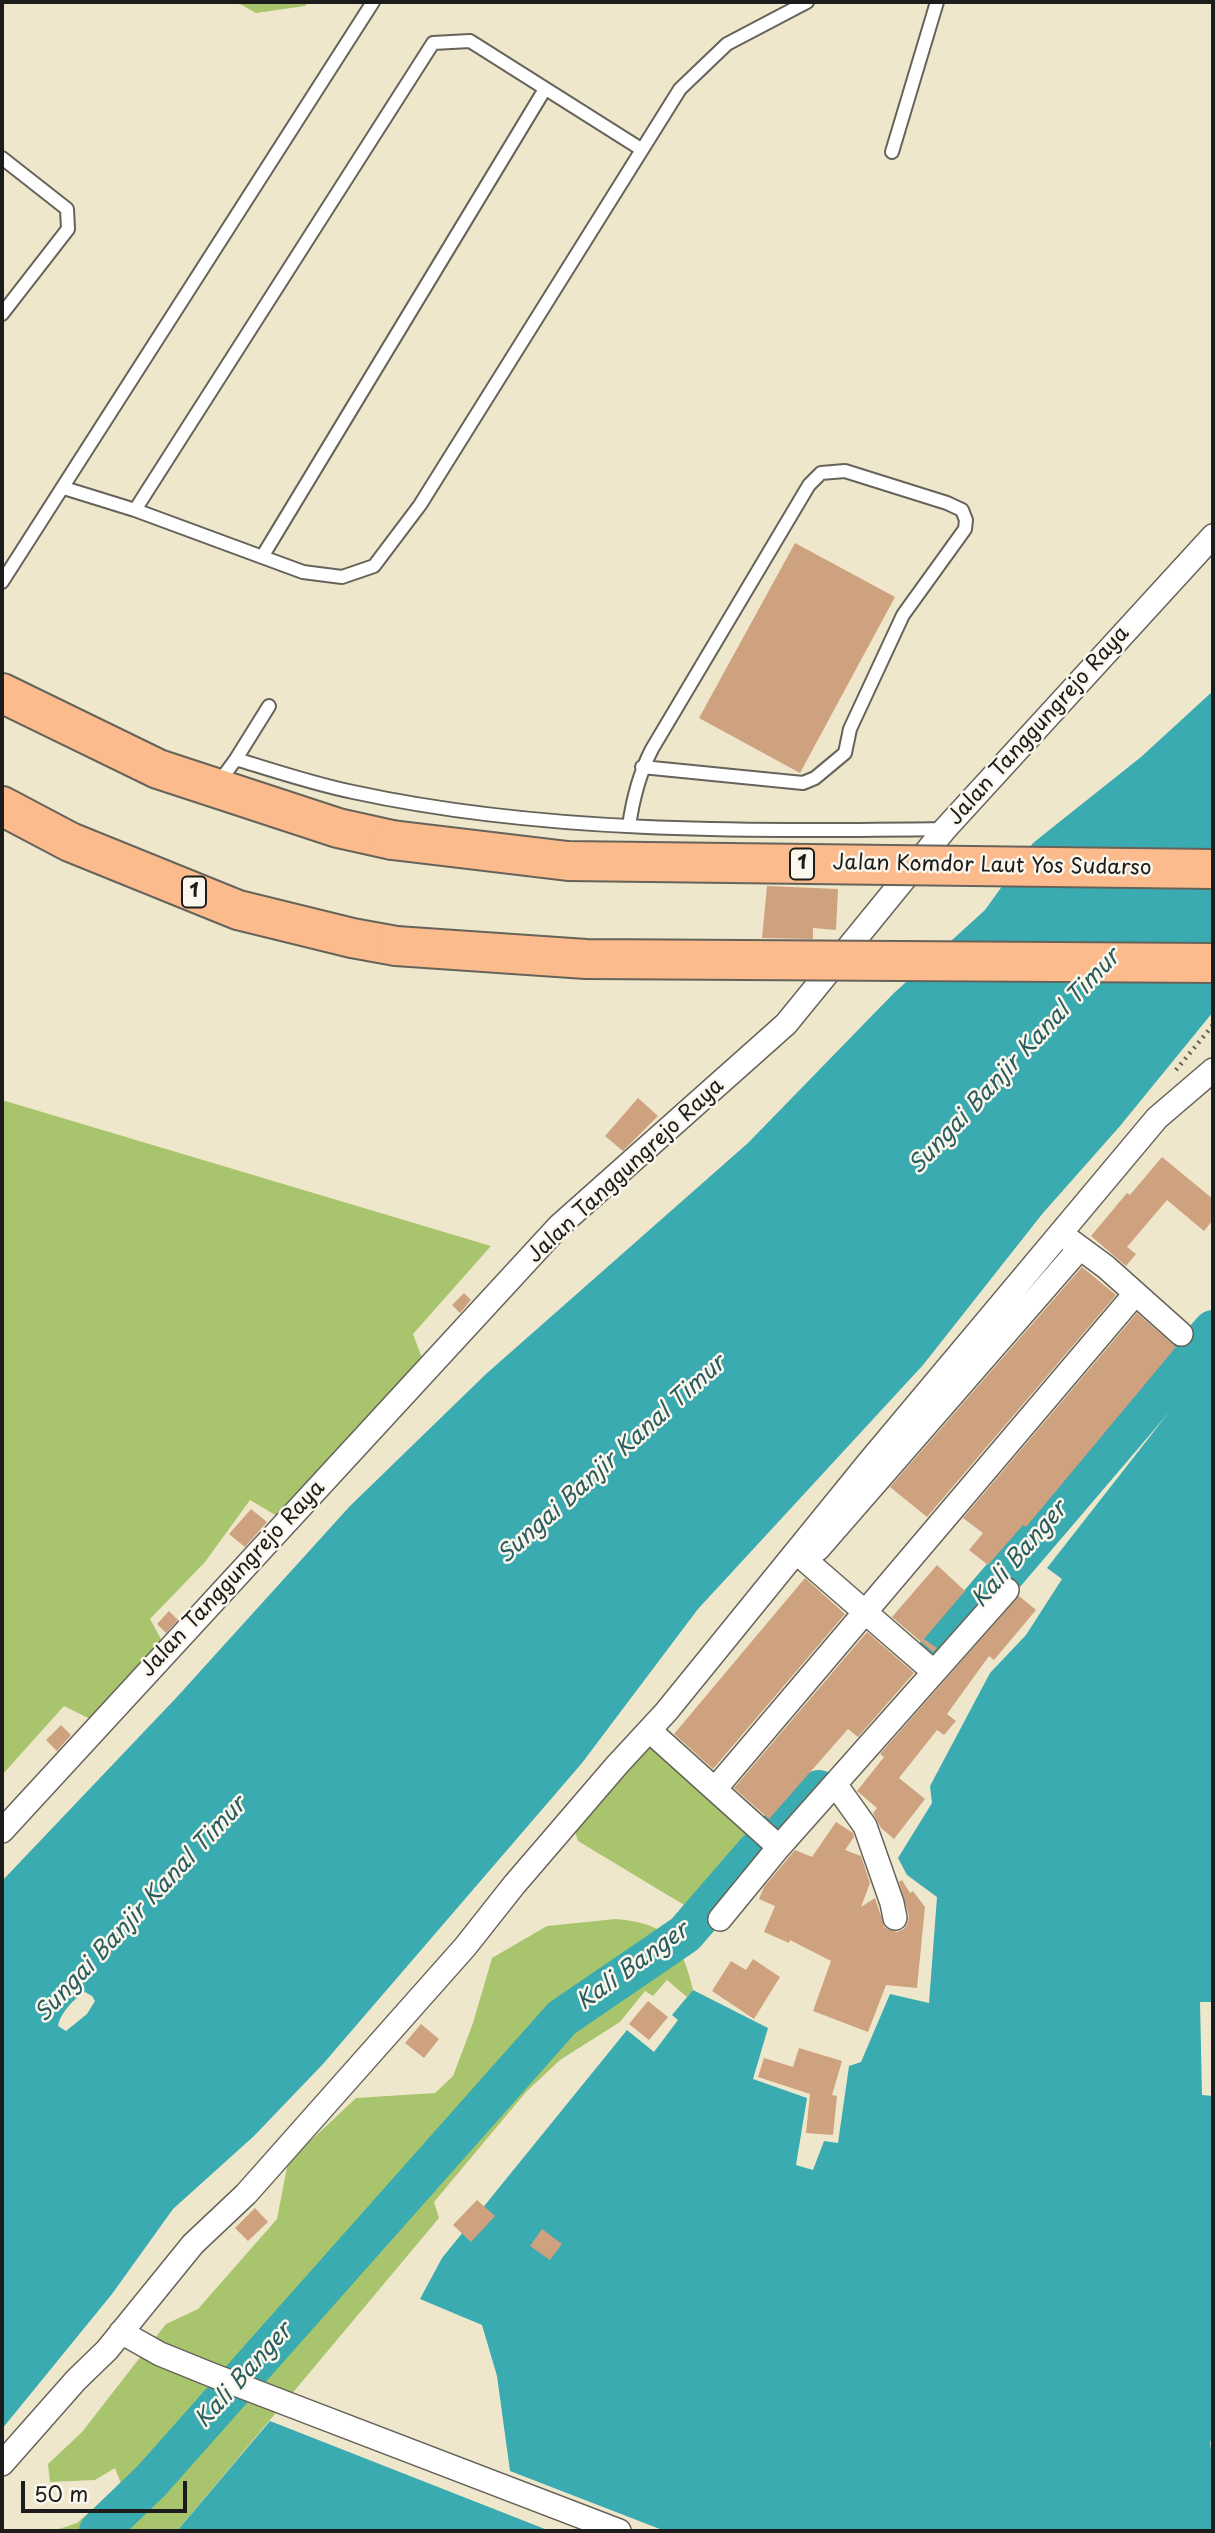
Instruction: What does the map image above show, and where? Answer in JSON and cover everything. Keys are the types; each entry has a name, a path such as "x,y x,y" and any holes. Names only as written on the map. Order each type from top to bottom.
{"highway":[{"name":"Jalan Komdor Laut Yos Sudarso","path":"2,693 158,769 225,774 338,828 392,840 568,861 1213,869"},
{"name":"1","path":"2,806 71,842 238,910 396,946 586,959 1213,964"}],"street":[{"name":"Jalan Tanggungrejo Raya","path":"2,1831 559,1226 786,1024 945,829 1213,536"},
{"path":"2,2465 121,2332 193,2244 246,2194 465,1947 617,1765 655,1736 802,1557 1060,1233 1157,1118 1213,1070"},
{"path":"1060,1233 1106,1267 1181,1334"},
{"path":"802,1557 1080,1248"},
{"path":"715,1789 1135,1294"},
{"path":"802,1557 934,1672"},
{"path":"720,1919 779,1847 1007,1590"},
{"path":"655,1736 779,1847"},
{"path":"835,1784 865,1826 895,1918"},
{"path":"121,2332 160,2354 212,2375 619,2531"}],"lane":[{"path":"2,582 373,2"},
{"path":"64,488 135,510 303,572 342,577 374,566 421,505 680,89 727,44 807,2"},
{"path":"892,152 937,2"},
{"path":"135,510 433,43 470,41 641,149"},
{"path":"262,557 545,89"},
{"path":"2,158 67,209 68,229 2,314"},
{"path":"629,826 642,767 809,485 821,473 845,471 962,510 966,520 965,529 903,615 850,729 845,753 823,772 803,783 642,767"},
{"path":"269,706 225,774 491,815 629,826 743,830 945,829"}],"green space":[{"path":"236,2 308,2 305,6 256,13"},
{"path":"2,1100 491,1246 413,1334 423,1361 277,1516 250,1500 205,1562 150,1619 162,1641 92,1720 64,1706 2,1775"},
{"path":"648,1744 761,1843 699,1914 578,1841 575,1832"},
{"path":"616,1919 648,1925 670,1938 684,1959 689,1973 693,1990 687,1997 667,1980 653,1996 645,1991 620,2022 560,2060 526,2092 434,2202 439,2218 177,2531 53,2531 77,2523 121,2484 115,2468 95,2480 50,2482 48,2464 82,2432 166,2324 198,2309 277,2219 288,2162 356,2098 435,2093 453,2076 473,2023 492,1958 547,1926"}],"water":[{"name":"Sungai Banjir Kanal Timur","path":"1213,691 1213,1012 1120,1126 1043,1213 923,1365 698,1609 582,1763 323,2064 254,2136 173,2209 112,2294 2,2429 2,1881 176,1698 350,1506 486,1374 748,1143 894,993 985,910 1033,843 1141,757","holes":["85,1992 95,2001 87,2014 66,2031 58,2026 76,1998"]},
{"path":"1213,1356 1213,2002 1200,2002 1202,2095 1213,2096 1213,2437 1210,2442 1213,2466 1213,2531 665,2531 510,2471 497,2376 482,2325 420,2299 442,2258 627,2030 654,2052 678,2020 672,2015 693,1990 768,2028 753,2079 807,2098 796,2165 813,2170 824,2141 838,2143 849,2066 861,2062 890,1994 929,2003 937,1897 907,1875 898,1858 932,1803 930,1786 990,1673 1026,1635 1062,1579 1047,1568"},
{"path":"270,2421 550,2531 177,2531"}],"building":[{"path":"795,543 895,597 800,773 699,718"},
{"path":"767,886 838,889 836,930 813,928 813,939 762,938"},
{"path":"638,1098 658,1116 623,1151 605,1136"},
{"path":"1162,1157 1213,1199 1213,1220 1204,1231 1167,1200 1127,1247 1136,1254 1126,1266 1091,1236"},
{"path":"1082,1267 1116,1295 927,1517 890,1487"},
{"path":"464,1293 471,1300 460,1313 452,1305"},
{"path":"1137,1313 1176,1347 1026,1527 1023,1525 988,1565 969,1550 983,1533 963,1518"},
{"path":"251,1509 267,1522 245,1547 229,1534"},
{"path":"937,1565 965,1591 924,1639 937,1648 933,1652 892,1617"},
{"path":"805,1578 845,1614 713,1769 674,1734"},
{"path":"1019,1596 1036,1610 994,1660 989,1656 947,1714 956,1721 944,1735 937,1730 899,1778 925,1799 894,1839 881,1828 873,1813 877,1808 857,1791 884,1757 880,1754"},
{"path":"169,1611 178,1620 166,1633 157,1624"},
{"path":"867,1632 914,1673 858,1737 848,1729 769,1819 734,1788"},
{"path":"61,1725 71,1735 57,1751 46,1740"},
{"path":"836,1822 853,1833 854,1837 845,1850 861,1856 870,1883 861,1907 875,1898 885,1928 897,1932 904,1929 909,1916 899,1882 902,1880 910,1893 913,1891 925,1907 917,1988 886,1985 868,2032 813,2011 831,1961 790,1940 789,1943 764,1932 775,1906 759,1899 764,1887 795,1850 812,1857"},
{"path":"753,1959 780,1977 754,2019 712,1991 731,1961 746,1970"},
{"path":"648,2001 668,2017 649,2040 629,2024"},
{"path":"421,2024 439,2039 424,2058 405,2043"},
{"path":"799,2048 842,2061 832,2095 837,2096 833,2135 806,2133 810,2094 758,2077 764,2058 793,2067"},
{"path":"477,2200 495,2216 471,2242 453,2225"},
{"path":"255,2208 268,2222 248,2241 235,2228"},
{"path":"542,2229 562,2244 550,2260 530,2246"}],"waterway":[{"name":"Kali Banger","path":"933,1658 1213,1330"},
{"name":"Kali Banger","path":"99,2531 151,2481 562,2018 685,1934 755,1853 819,1790"}]}
